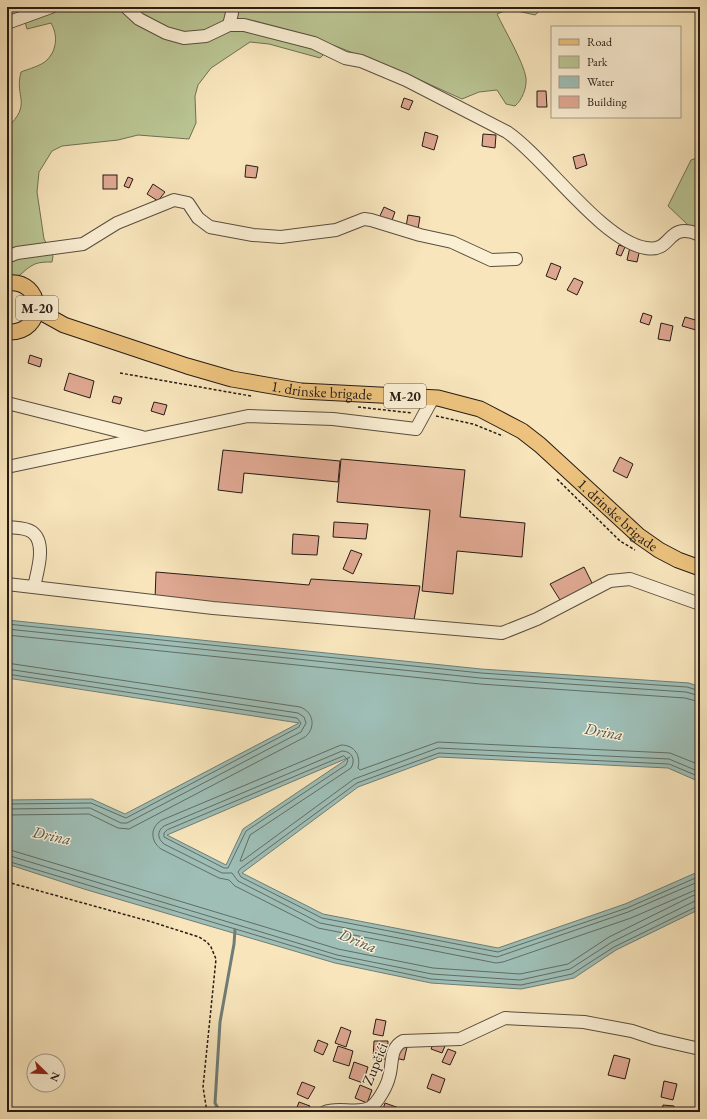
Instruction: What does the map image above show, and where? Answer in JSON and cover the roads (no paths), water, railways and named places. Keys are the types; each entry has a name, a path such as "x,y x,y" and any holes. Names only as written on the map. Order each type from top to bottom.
{"main road":[{"name":"M-20","path":"7,283 20,284 28,288 33,294 37,310 35,318 30,325 20,331 7,332"},
{"name":"M-20","path":"37,310 64,325"},
{"name":"M-20","path":"30,325 64,325"},
{"name":"1. drinske brigade","path":"64,325 188,366 239,380 301,391 433,398 480,408 522,430 639,536 672,557 700,568"}],"street":[{"path":"7,23 51,7"},
{"path":"126,7 139,18 166,33 184,38 206,36 229,25 244,25 314,43 345,58 361,62 406,80 507,132 522,142 550,173 607,226 625,240 646,248 660,248 679,231 688,230 700,235"},
{"path":"229,25 232,13 231,7"},
{"path":"7,257 24,252 83,244 117,223 174,200 188,204 202,223 222,230 281,237 336,230 364,219 420,235 452,242 491,260 516,259"},
{"path":"7,467 248,416 333,419 416,429 433,398"},
{"path":"7,403 145,438"},
{"path":"7,527 25,529 32,532 39,541 40,550 34,587"},
{"path":"7,584 213,608 502,633 519,628 610,581 630,579 700,604"},
{"name":"Zupčići","path":"325,1112 366,1109 373,1105 389,1077 393,1054 398,1044 403,1041 460,1039 505,1018 584,1022 632,1031 656,1040 700,1049"}],"water":[{"name":"Drina","path":"7,620 481,669 689,683 700,687 700,782 668,768 439,757 358,787 242,873 323,914 498,948 625,904 700,871 700,909 616,950 574,978 521,989 431,983 335,963 84,889 7,864 7,800 92,799 125,814 299,723 7,678","holes":["350,757 243,829 226,865 167,835"]}],"waterway":[{"path":"220,1112 215,1103 220,1022 234,944 235,930"}]}
